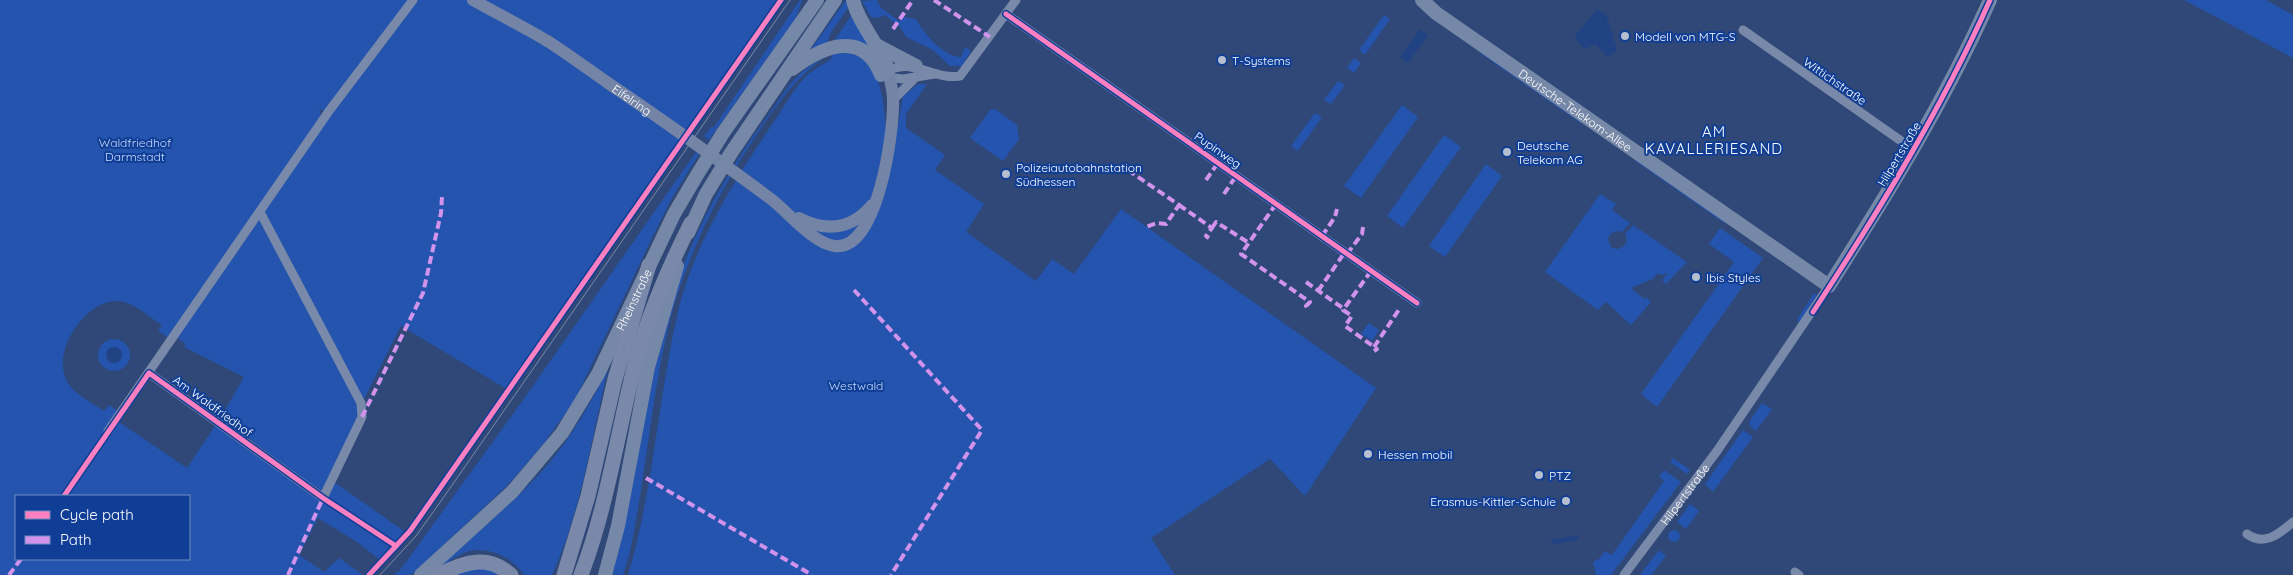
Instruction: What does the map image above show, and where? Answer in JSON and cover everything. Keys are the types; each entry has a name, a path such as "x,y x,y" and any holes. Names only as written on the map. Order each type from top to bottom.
{"highway":[{"path":"581,575 602,512 627,398 645,331 667,272 691,222"},
{"path":"564,575 578,534 615,379 649,265"},
{"path":"439,575 468,562 481,561 497,565 511,575"}],"main road":[{"name":"Eifelring","path":"473,0 550,43 676,129 784,210 820,240 834,246 842,246 853,242 863,232 878,197 890,136 893,100 886,75"},
{"name":"Rheinstraße","path":"421,575 512,492 562,433 598,374 674,214 719,140 817,0"},
{"path":"605,575 618,526 648,367 664,304 691,222 731,153 835,0"},
{"path":"853,0 857,13 878,46 886,75"},
{"name":"Deutsche-Telekom-Allee","path":"1422,0 1436,13 1829,286"},
{"name":"Hilpertstraße","path":"1829,286 1914,150 1958,71 1990,0"},
{"path":"784,74 817,52 840,45 852,47 867,54 886,75"},
{"path":"878,46 916,72"},
{"name":"Eifelring","path":"886,75 890,136"},
{"name":"Eifelring","path":"784,210 820,227 842,227 863,214 878,197"}],"street":[{"path":"108,431 329,111 413,0"},
{"path":"886,75 899,67 916,72 957,76 964,73 1016,0"},
{"name":"Pupinweg","path":"1006,14 1418,303"},
{"name":"Wittichstraße","path":"1743,30 1914,150"},
{"path":"893,100 916,72"},
{"name":"Am Waldfriedhof","path":"148,373 323,498 362,417 361,403 260,212"},
{"name":"Hilpertstraße","path":"1624,575 1722,445 1829,286"},
{"path":"2247,534 2256,538 2267,539 2278,534 2293,522"}],"green space":[{"name":"Waldfriedhof Darmstadt","path":"0,0 778,0 510,391 401,326 365,397 331,480 404,531 394,543 323,496 221,417 244,377 184,347 186,344 176,337 330,116 319,108 321,116 169,338 158,331 162,325 136,307 119,301 107,302 94,308 74,330 67,343 63,357 63,371 68,383 75,391 104,411 109,405 118,411 119,422 187,468 217,423 392,546 380,560 357,542 318,518 299,555 324,572 339,558 363,575 0,575"},
{"path":"800,0 802,0 796,18 709,140 704,136 711,127 714,127"},
{"path":"846,0 849,0 850,5 830,34 827,43 811,49"},
{"path":"877,0 881,8 899,21 904,17 916,19 929,37 948,53 961,57 965,47 971,51 962,66 950,66 933,50 906,37 900,27 885,15 878,18 871,17 862,1"},
{"path":"2184,0 2266,0 2293,15 2293,58"},
{"path":"853,13 876,49 834,41"},
{"path":"1384,15 1390,19 1365,55 1359,50"},
{"name":"Westwald","path":"832,52 851,53 869,65 879,85 886,130 896,136 903,96 918,84 927,84 906,114 906,128 945,155 935,170 984,204 966,232 1036,281 1052,259 1074,274 1121,209 1376,388 1305,496 1270,459 1151,538 1175,575 628,575 644,509 672,340 686,282 706,234 731,188 797,87 812,71 831,59"},
{"path":"1480,53 1582,123 1582,124"},
{"path":"1354,58 1361,63 1354,73 1347,68"},
{"path":"823,59 793,85 769,117 728,181 694,249 677,296 663,349 629,556 623,575 612,575 625,524 660,334 682,269 710,207 745,149 789,86 804,70"},
{"path":"1338,81 1345,85 1331,104 1324,100"},
{"path":"1402,105 1418,117 1361,198 1344,186"},
{"path":"995,109 1017,125 1019,139 1003,161 970,138 990,110"},
{"path":"1315,113 1322,117 1298,151 1291,146"},
{"path":"1444,135 1461,147 1403,228 1387,216"},
{"path":"696,152 699,154 673,196 575,400 541,447 507,486 411,575 394,575 401,569 523,400"},
{"path":"1636,159 1725,220 1724,223 1634,160"},
{"path":"1486,164 1502,176 1445,257 1429,246"},
{"path":"1600,194 1616,204 1612,210 1630,223 1622,232 1616,231 1610,234 1608,240 1612,248 1619,249 1624,246 1627,240 1625,234 1633,225 1687,262 1666,284 1662,280 1668,273 1661,275 1658,273 1653,279 1631,288 1644,299 1646,297 1651,302 1631,325 1606,302 1598,310 1545,272"},
{"path":"1720,228 1763,258 1657,407 1641,394 1734,262 1709,244"},
{"path":"1814,293 1817,295 1800,322 1797,320"},
{"path":"1369,323 1379,330 1372,341 1361,334"},
{"path":"114,339 120,340 125,344 129,349 129,361 125,366 120,370 114,371 108,370 103,366 99,361 98,355 99,349 103,344 108,340"},
{"path":"608,369 585,474 571,526 552,575 524,575 506,558 481,550 464,553 440,567 510,504 549,463 574,430"},
{"path":"1762,403 1772,409 1756,431 1749,422"},
{"path":"1743,430 1753,437 1713,492 1705,484"},
{"path":"1673,458 1690,470 1687,474 1670,462"},
{"path":"1664,470 1681,482 1611,575 1596,575 1593,562 1599,559 1605,551 1612,555 1664,481 1659,477"},
{"path":"1690,504 1699,511 1686,529 1677,522"},
{"path":"1672,530 1676,530 1680,536 1676,542 1672,542 1668,538 1668,534"},
{"path":"1659,550 1666,556 1651,575 1640,575"},
{"path":"467,567 490,567 502,575 452,575"}],"shaded area":[{"path":"1597,9 1606,14 1616,46 1616,51 1607,57 1596,44 1584,49 1575,38 1576,34"},
{"path":"1420,29 1428,35 1408,63 1400,57"},
{"path":"111,347 117,347 122,352 120,361 111,363 106,358 106,352"},
{"path":"1578,535 1579,540 1555,544 1550,540"}],"tram line":[{"path":"380,575 416,536 441,501 790,0"}],"marked path":[{"path":"893,29 913,0"},
{"path":"934,0 990,37"},
{"path":"1206,180 1218,163"},
{"path":"1128,170 1179,205 1166,224 1157,223 1146,227"},
{"path":"1224,194 1236,176"},
{"path":"362,417 423,293 441,213 442,197"},
{"path":"1276,204 1241,254 1310,302 1306,306 1309,308"},
{"path":"1179,205 1212,228 1206,236 1209,238"},
{"path":"1322,236 1335,217 1337,209"},
{"path":"1212,228 1216,222 1249,243"},
{"path":"1347,254 1362,234 1363,227"},
{"path":"1318,291 1345,252"},
{"path":"1371,271 1343,310 1352,316 1345,326 1377,349 1374,351"},
{"path":"1306,282 1344,309"},
{"path":"854,290 982,430 891,575"},
{"path":"1374,347 1400,308"},
{"path":"646,478 812,575"},
{"path":"288,575 323,498"},
{"path":"9,575 20,560"}],"cycle path":[{"path":"369,575 410,531 781,0"},
{"path":"1813,312 1862,236 1908,159 1951,81 1990,0"},
{"path":"1006,14 1417,303"},
{"path":"65,495 149,373 323,498 396,546"}],"place":[{"name":"Modell von MTG-S","path":"1625,36"},
{"name":"T-Systems","path":"1222,60"},
{"name":"Deutsche Telekom AG","path":"1507,152"},
{"name":"Polizeiautobahnstation Südhessen","path":"1006,174"},
{"name":"Ibis Styles","path":"1696,277"},
{"name":"Hessen mobil","path":"1368,454"},
{"name":"PTZ","path":"1539,475"},
{"name":"Erasmus-Kittler-Schule","path":"1566,501"}],"district":[{"name":"AM KAVALLERIESAND","path":"1714,140"}]}
